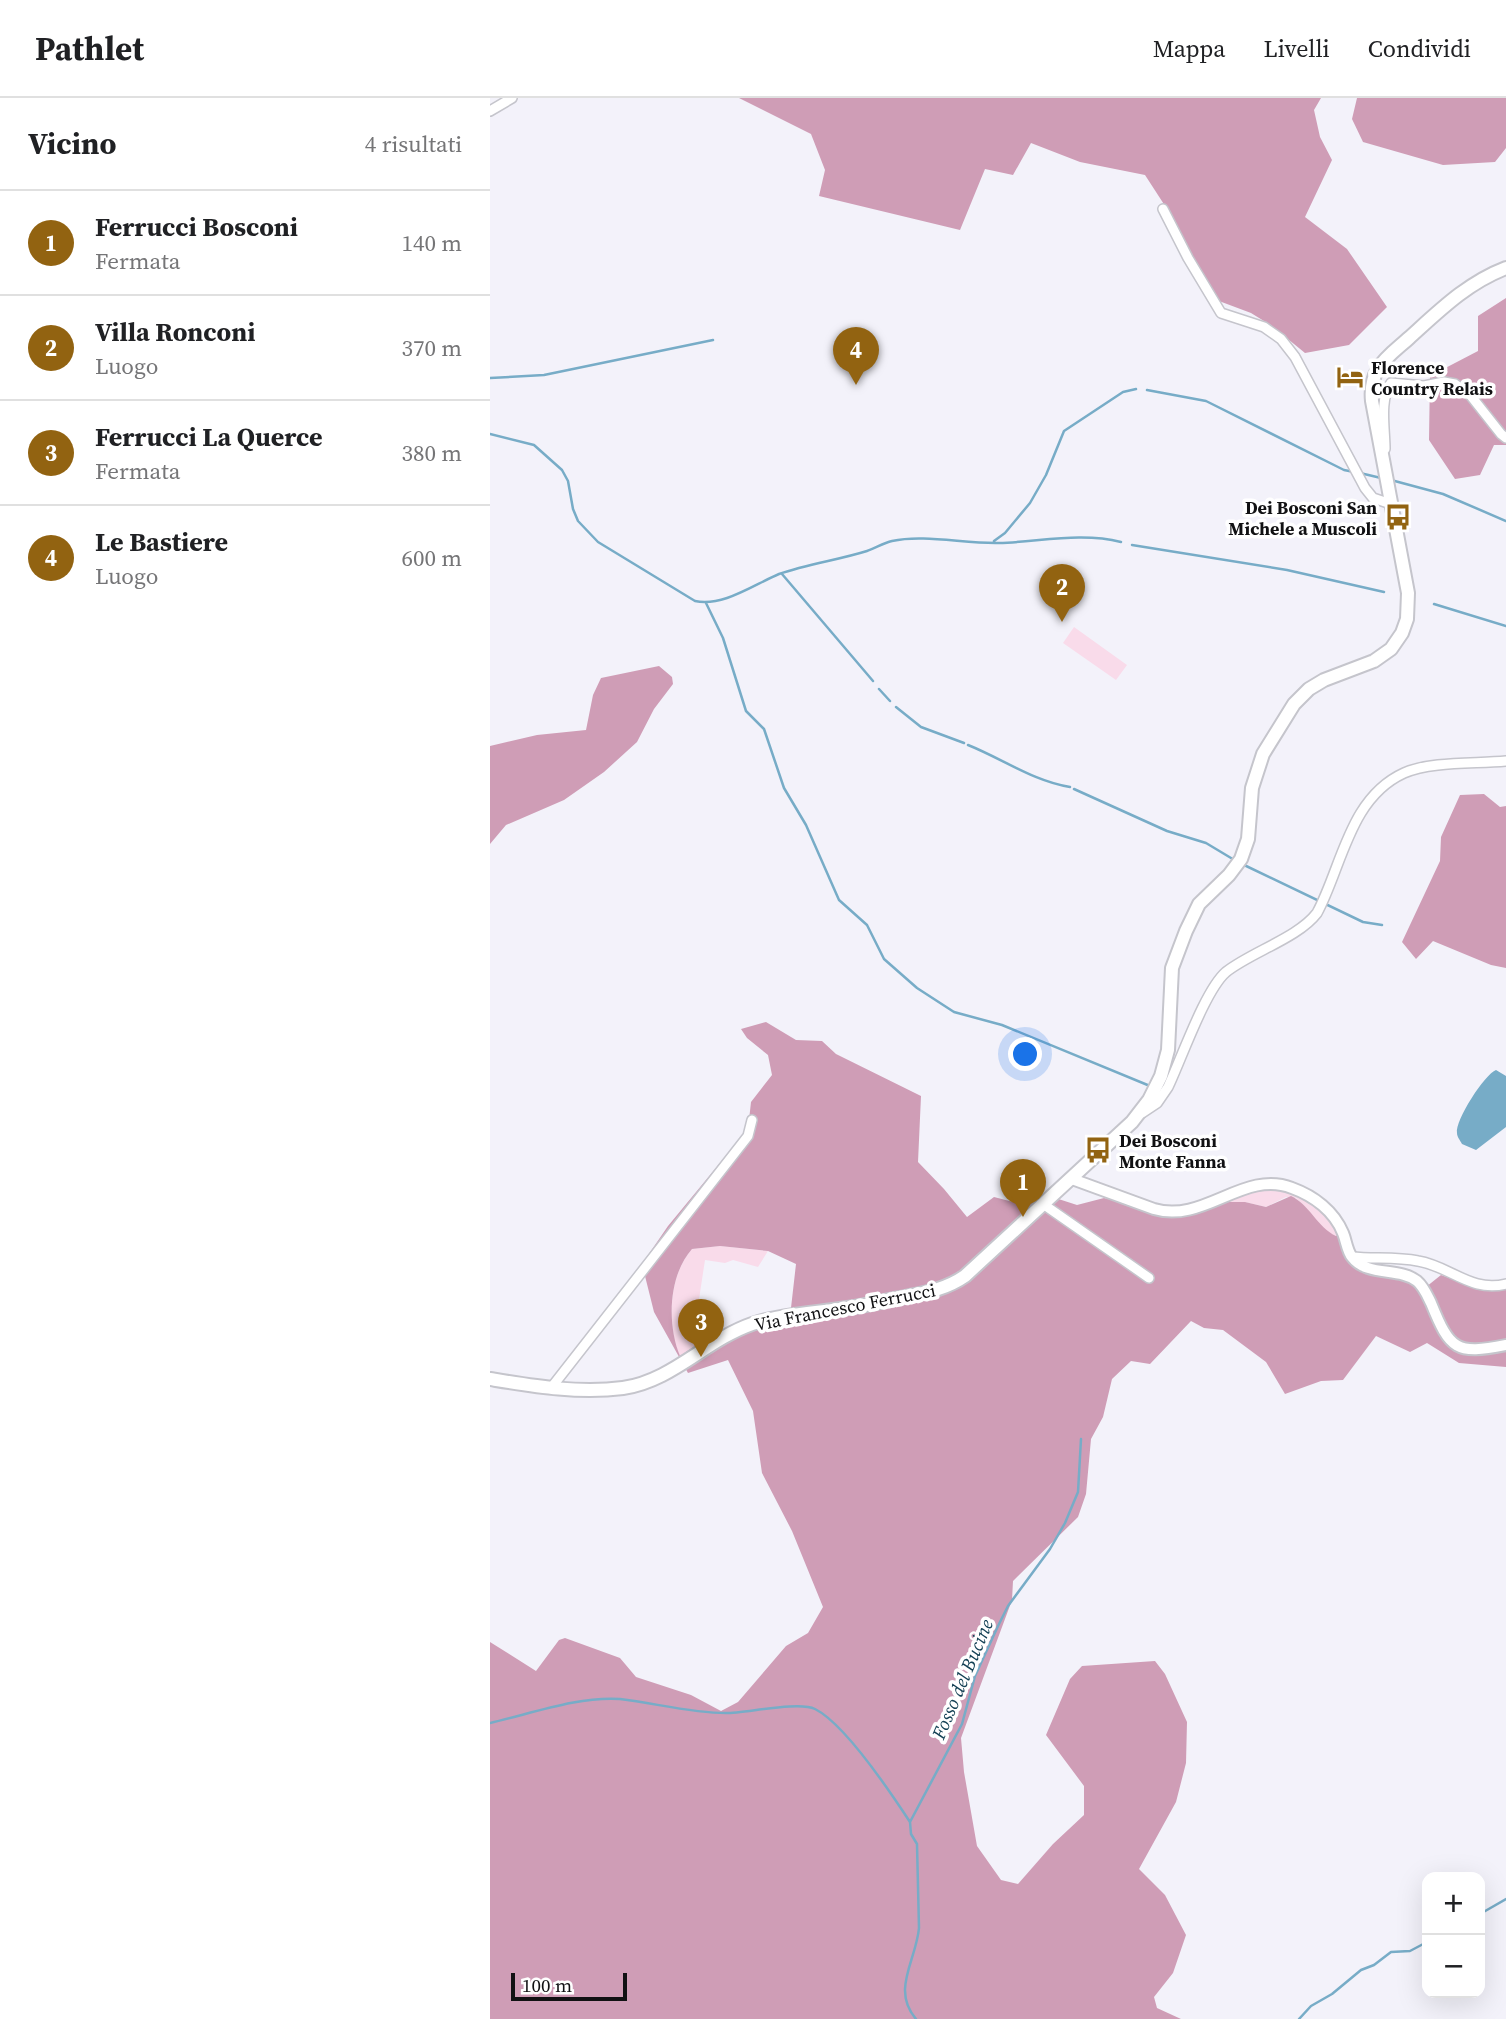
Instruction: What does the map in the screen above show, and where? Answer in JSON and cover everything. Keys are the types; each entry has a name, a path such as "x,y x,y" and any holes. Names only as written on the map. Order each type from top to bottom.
{"main road":[{"path":"1391,503 1372,395 1373,381 1380,366 1454,296 1478,280 1506,268"},
{"name":"Via Francesco Ferrucci","path":"490,1379 551,1388 600,1389 634,1386 673,1369 719,1339 760,1322 941,1289 965,1276 1140,1114 1157,1086 1166,1059 1171,972 1193,915 1205,897 1239,863 1248,839 1252,788 1258,764 1294,704 1315,685 1384,655 1402,633 1410,603 1391,503"}],"street":[{"path":"490,111 512,98"},
{"path":"1163,209 1221,313 1264,327 1281,339 1291,351 1355,472 1373,498 1391,503"},
{"path":"1385,474 1385,400 1388,385 1391,383 1424,386 1444,382 1454,384 1471,396 1506,438"},
{"path":"1140,1114 1157,1103 1168,1087 1217,982 1238,964 1313,918 1323,901 1357,818 1383,786 1404,774 1420,769 1506,761"},
{"path":"551,1388 748,1136 752,1120"},
{"path":"1072,1178 1168,1212 1207,1205 1261,1183 1289,1186 1317,1200 1331,1213 1340,1227 1352,1258 1364,1266 1408,1277 1417,1282 1427,1295 1441,1327 1460,1348 1479,1351 1506,1345"},
{"path":"1043,1205 1149,1278"},
{"path":"1352,1258 1419,1261 1475,1284 1506,1284"}],"shaded area":[{"path":"739,98 1321,98 1314,110 1320,137 1332,160 1305,217 1347,249 1387,307 1349,345 1305,353 1251,313 1219,301 1145,175 1080,162 1031,143 1013,175 985,169 960,230 819,196 825,170 811,134"},
{"path":"1357,98 1506,98 1506,148 1495,162 1443,165 1363,142 1352,119"},
{"path":"1506,298 1506,445 1494,445 1480,475 1455,479 1429,440 1430,376 1478,351 1478,316"},
{"path":"1074,627 1127,665 1116,680 1063,643"},
{"path":"659,666 672,677 673,684 654,709 637,742 604,772 564,800 506,825 490,844 490,746 537,735 586,730 593,695 601,678"},
{"path":"1484,794 1500,807 1506,806 1506,968 1491,965 1433,941 1416,959 1402,942 1440,861 1441,837 1460,795"},
{"path":"766,1022 796,1040 822,1041 836,1054 921,1096 918,1162 967,1217 994,1197 1021,1204 1043,1194 1077,1205 1104,1198 1167,1213 1221,1202 1245,1202 1266,1207 1291,1196 1329,1232 1336,1236 1339,1233 1347,1255 1410,1281 1421,1291 1441,1275 1483,1290 1506,1287 1506,1367 1459,1363 1427,1343 1410,1352 1376,1336 1343,1380 1321,1381 1285,1394 1266,1362 1223,1330 1204,1328 1191,1321 1150,1364 1131,1361 1112,1379 1103,1417 1091,1439 1086,1494 1078,1517 1013,1581 1012,1600 961,1738 977,1846 1001,1880 1018,1884 1053,1844 1084,1815 1084,1786 1046,1735 1070,1679 1082,1666 1155,1661 1165,1674 1187,1722 1186,1763 1176,1802 1139,1869 1165,1895 1186,1935 1173,1973 1154,1997 1157,2008 1181,2019 490,2019 490,1642 536,1671 559,1640 565,1638 620,1658 636,1677 691,1695 721,1711 738,1702 786,1646 808,1633 823,1607 792,1531 762,1473 753,1411 728,1360 688,1373 654,1312 642,1264 668,1226 748,1129 751,1102 772,1075 768,1055 747,1038 741,1029","holes":["720,1246 768,1251 796,1264 791,1308 733,1326 680,1356 673,1330 672,1301 678,1273 692,1249"]},
{"path":"1263,1187 1288,1191 1307,1199 1339,1233 1336,1236 1328,1233 1296,1198 1286,1197 1266,1207 1245,1202 1221,1202"},
{"path":"720,1246 768,1251 758,1267 733,1260 725,1263 705,1260 694,1332 697,1345 680,1357 672,1316 678,1273 692,1249"}],"water":[{"path":"1496,1070 1506,1076 1506,1127 1476,1150 1462,1144 1457,1134 1458,1127 1472,1098"}],"waterway":[{"path":"490,378 544,375 713,340"},
{"path":"994,541 1005,533 1030,503 1046,475 1064,431 1123,392 1136,389"},
{"path":"1147,390 1206,401 1344,470 1354,472"},
{"path":"490,434 534,445 562,470 568,481 578,521 598,542 695,601 727,598 779,574 904,539 999,543 1091,538 1121,542"},
{"path":"1360,473 1381,478"},
{"path":"1391,480 1443,494 1506,521"},
{"path":"1132,545 1287,570 1384,592"},
{"path":"782,574 873,681"},
{"path":"706,603 723,638 746,711 764,729 784,788 806,825 839,900 867,925 884,959 917,988 954,1012 1002,1025 1150,1086"},
{"path":"1434,604 1506,626"},
{"path":"879,689 890,701"},
{"path":"896,707 921,727 964,743"},
{"path":"968,745 1031,775 1070,787"},
{"path":"1074,789 1167,831 1206,843 1236,861"},
{"path":"1242,864 1363,922 1382,925"},
{"name":"Fosso del Bucine","path":"916,2019 909,2008 905,1986 919,1928 917,1844 911,1834 910,1822 962,1724 975,1676 1008,1606 1050,1549 1065,1523 1078,1492 1081,1439"},
{"path":"490,1723 555,1706 604,1699 713,1713 807,1707 815,1709 840,1729 880,1777 910,1822"},
{"path":"1485,1911 1506,1899"},
{"path":"1299,2019 1311,2006 1332,1994 1361,1970 1374,1965 1391,1952 1410,1951 1422,1945"}],"place":[{"name":"Florence Country Relais","path":"1350,377"},
{"name":"Le Bastiere","path":"856,385"},
{"name":"Dei Bosconi San Michele a Muscoli","path":"1398,517"},
{"name":"Villa Ronconi","path":"1062,622"},
{"name":"Dei Bosconi Monte Fanna","path":"1098,1150"},
{"name":"Ferrucci Bosconi","path":"1023,1217"},
{"name":"Ferrucci La Querce","path":"701,1357"}]}
